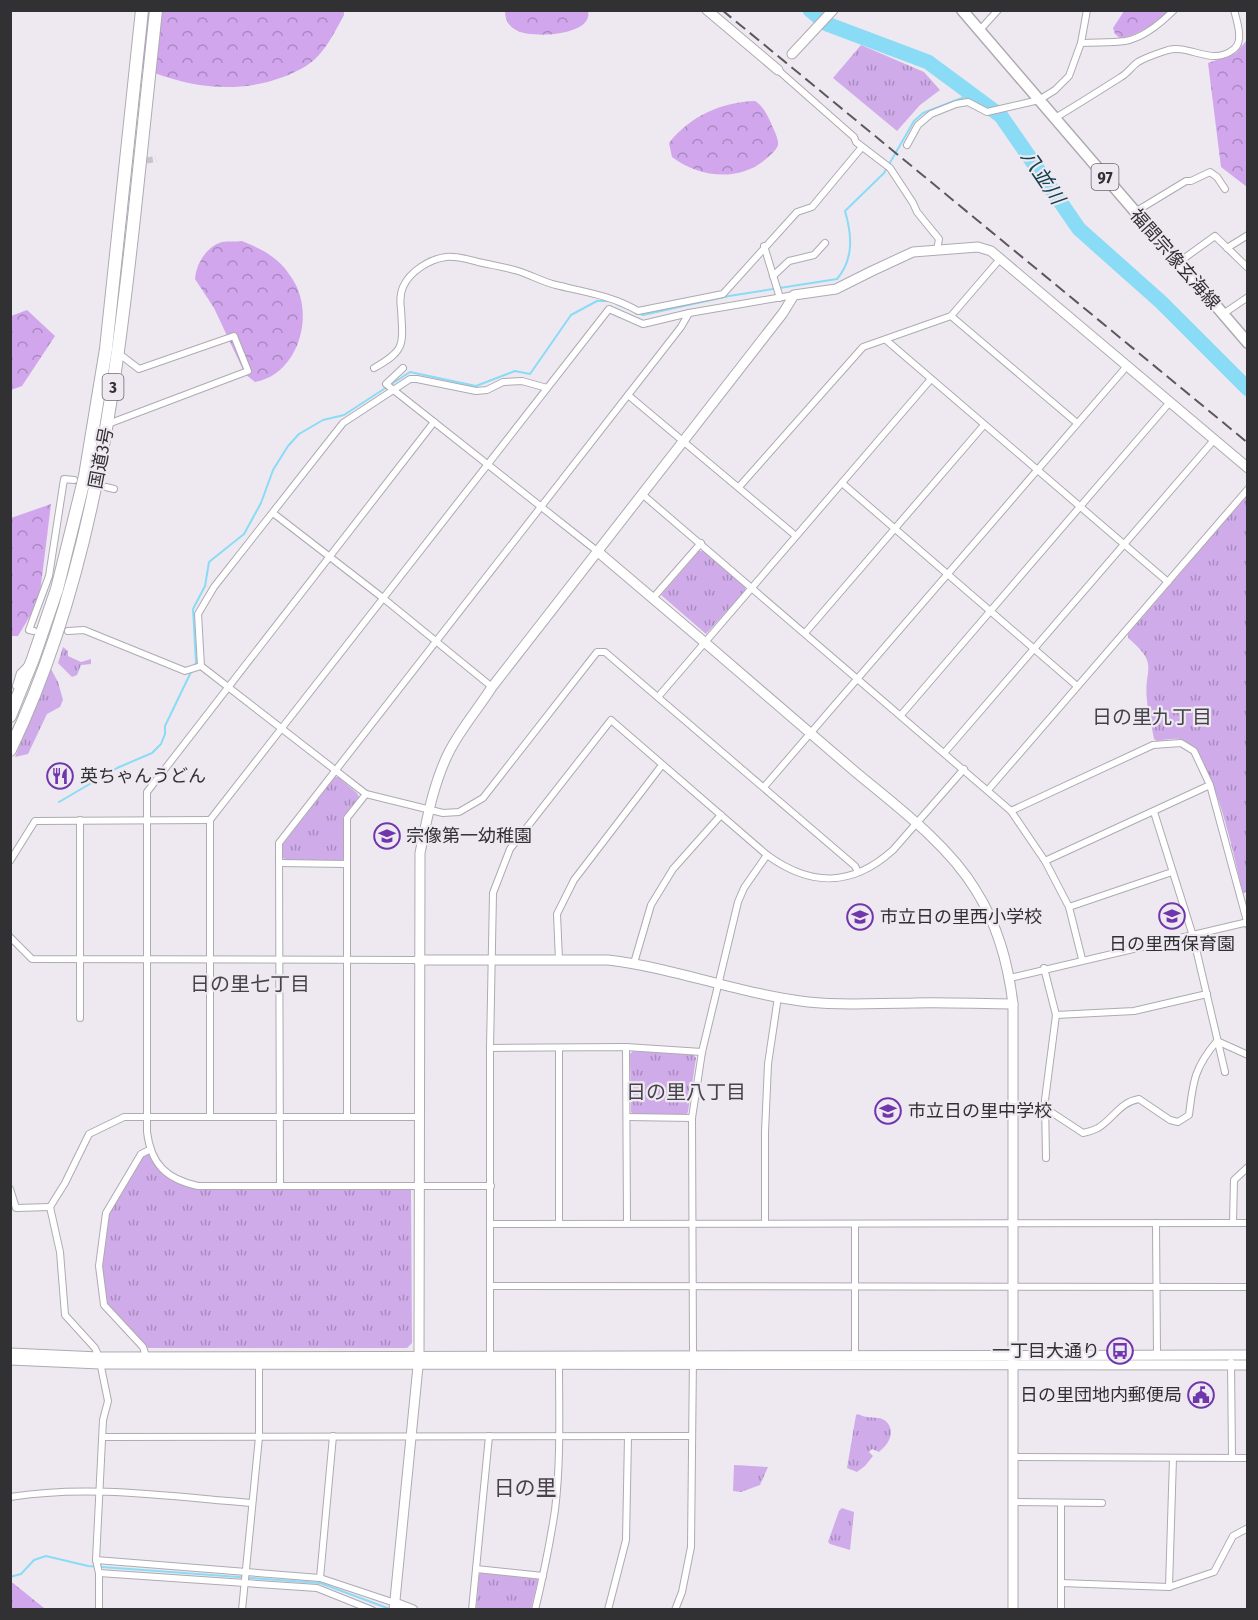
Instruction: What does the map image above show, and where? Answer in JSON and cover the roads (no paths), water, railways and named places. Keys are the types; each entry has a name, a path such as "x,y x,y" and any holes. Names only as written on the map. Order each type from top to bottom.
{"highway":[{"name":"国道3号","path":"10,717 33,659 68,548 85,476 106,349 142,10"},
{"name":"国道3号","path":"10,750 46,662 70,592 98,479 118,353 156,10"}],"main road":[{"name":"福間宗像玄海線","path":"962,10 1248,343"}],"street":[{"path":"707,10 854,137 856,142 890,168 913,203 916,212 939,239 937,250"},
{"path":"979,31 998,10"},
{"path":"907,145 918,125 931,114 956,104 968,102 987,112 1040,100 1063,83 1069,76 1081,43 1088,10"},
{"path":"1081,43 1125,41 1161,22 1174,10"},
{"path":"1055,118 1127,73 1138,62 1169,50 1185,50 1203,56 1212,56 1233,50 1239,45 1240,38 1234,10"},
{"path":"792,54 832,12"},
{"path":"374,368 392,358 402,343 400,302 402,289 417,270 435,260 457,257 478,262 615,300 639,311 723,294 797,212 812,207 862,147"},
{"path":"1135,212 1186,181 1210,172 1217,177 1225,189"},
{"path":"1227,248 1248,235"},
{"path":"1179,262 1215,236 1248,268"},
{"path":"773,276 789,261 814,255 825,243"},
{"path":"764,246 780,298"},
{"path":"210,1117 210,820 609,309 643,324 689,313 837,290 913,252 978,247 991,250 1000,260 1248,468"},
{"path":"739,487 863,347 951,316 1000,260"},
{"path":"394,1606 418,1360 420,853 438,778 449,752 492,687 783,313 794,295"},
{"path":"1223,315 1248,297"},
{"path":"612,310 615,300"},
{"path":"280,1185 279,843 681,327 689,313"},
{"path":"951,316 1077,423"},
{"path":"108,424 248,371 234,336 140,369 118,353"},
{"path":"886,340 1168,582"},
{"path":"764,787 1127,366"},
{"path":"403,368 386,384 597,551 811,733 947,853 975,889 997,933 1010,978 1013,1004 1013,1610"},
{"path":"201,666 198,614 202,606 214,587 343,423 410,379 476,391 487,390 503,382 522,381 546,388"},
{"path":"658,697 931,379"},
{"path":"628,395 796,536"},
{"path":"902,715 1170,402"},
{"path":"434,422 147,792 147,1118 149,1150 159,1166 171,1176 198,1186 491,1186"},
{"path":"805,633 984,425"},
{"path":"945,752 1214,440"},
{"path":"34,631 29,630 49,576 64,479 74,480"},
{"path":"842,483 1077,686"},
{"path":"106,487 114,489"},
{"path":"988,790 1248,489"},
{"path":"642,494 1011,811 1045,861 1069,907 1082,959"},
{"path":"273,513 383,598 492,687"},
{"path":"653,598 701,543"},
{"path":"68,632 84,630 185,671 201,666"},
{"path":"201,666 366,794 429,810 459,813 483,798 597,652 605,652 855,866 858,872"},
{"path":"10,702 20,672 33,659"},
{"path":"490,1355 490,1048 493,893 510,849 611,720 767,855 783,866 813,878 848,876 881,861 964,769"},
{"path":"1010,978 1082,959 1247,923 1210,785 1194,751 1181,743 1153,745 1011,811"},
{"path":"560,960 557,914 574,880 662,765"},
{"path":"1045,861 1210,785"},
{"path":"346,1117 347,818 366,794"},
{"path":"1154,812 1193,936 1225,1072"},
{"path":"634,963 651,905 673,869 721,815"},
{"path":"80,820 80,1018"},
{"path":"10,861 35,821 210,820"},
{"path":"675,1610 682,1592 691,1547 692,1118 702,1052 738,902 744,888 767,855"},
{"path":"279,863 347,864"},
{"path":"1069,907 1172,872"},
{"path":"10,936 32,959 608,960 634,963 778,997 845,1005 1013,1004"},
{"path":"1044,968 1056,1015 1045,1108 1046,1158"},
{"path":"1056,1015 1134,1011 1207,994"},
{"path":"765,1223 768,1064 778,997"},
{"path":"1217,1041 1248,1055"},
{"path":"1045,1108 1083,1133 1098,1128 1122,1106 1131,1100 1139,1099 1170,1120 1178,1122 1190,1115 1194,1076 1217,1041"},
{"path":"490,1048 626,1047 702,1052"},
{"path":"626,1047 627,1223"},
{"path":"559,1048 559,1223"},
{"path":"99,1610 99,1574 96,1560 103,1420 108,1401 100,1360 95,1348 65,1315 60,1252 50,1207 89,1134 124,1118 419,1117"},
{"path":"627,1117 692,1118"},
{"path":"146,1356 143,1347 104,1305 99,1266 106,1213 141,1154 149,1150"},
{"path":"1233,1223 1234,1180 1248,1167"},
{"path":"10,1189 16,1209 50,1207"},
{"path":"1156,1223 1156,1355"},
{"path":"491,1224 1248,1223"},
{"path":"855,1224 855,1356"},
{"path":"491,1286 1248,1287"},
{"path":"10,1353 100,1360 146,1356 259,1359"},
{"path":"418,1360 490,1355 559,1360"},
{"path":"693,1360 855,1356 1156,1355 1231,1360 1248,1365"},
{"path":"10,1360 693,1360 1013,1366 1231,1360 1248,1355"},
{"path":"242,1610 259,1437 259,1359"},
{"path":"535,1610 555,1508 559,1437 559,1360"},
{"path":"1231,1360 1232,1458"},
{"path":"320,1578 333,1436"},
{"path":"472,1610 489,1436"},
{"path":"608,1610 626,1540 628,1436"},
{"path":"103,1437 692,1436"},
{"path":"1013,1457 1248,1458"},
{"path":"1169,1587 1173,1458"},
{"path":"10,1497 99,1491 252,1503"},
{"path":"1013,1502 1102,1503"},
{"path":"1061,1504 1061,1610"},
{"path":"1061,1583 1169,1587 1214,1572 1233,1536 1248,1528"},
{"path":"96,1560 320,1578 394,1606 413,1610"},
{"path":"476,1569 543,1576"},
{"path":"99,1574 317,1588 372,1610"}],"waterway":[{"name":"八並川","path":"810,10 827,24 928,62 1001,116 1079,229 1161,302 1248,389"},
{"path":"616,304 643,315 729,296 837,279 849,255 850,238 845,211 884,173 914,121 923,113 967,96 979,99"},
{"path":"194,666 196,663 193,609 205,586 209,562 244,534 261,503 273,470 288,446 299,434 323,420 344,415 410,372 476,386 515,371 530,374 571,315 597,301 611,301"},
{"path":"59,802 117,768 152,753 161,744 165,726 191,672"},
{"path":"10,1577 21,1574 34,1560 46,1556 88,1566 320,1583 390,1609"}],"tunnel":[{"path":"138,162 156,159"}],"railway":[{"path":"722,10 1248,443"}],"place":[{"name":"英ちゃんうどん","path":"60,776"},
{"name":"宗像第一幼稚園","path":"387,836"},
{"name":"日の里西保育園","path":"1172,916"},
{"name":"市立日の里西小学校","path":"860,917"},
{"name":"市立日の里中学校","path":"888,1111"},
{"name":"一丁目大通り","path":"1120,1351"},
{"name":"日の里団地内郵便局","path":"1201,1395"}],"district":[{"name":"日の里九丁目","path":"1152,717"},
{"name":"日の里七丁目","path":"250,984"},
{"name":"日の里八丁目","path":"686,1092"},
{"name":"日の里","path":"525,1488"}]}
